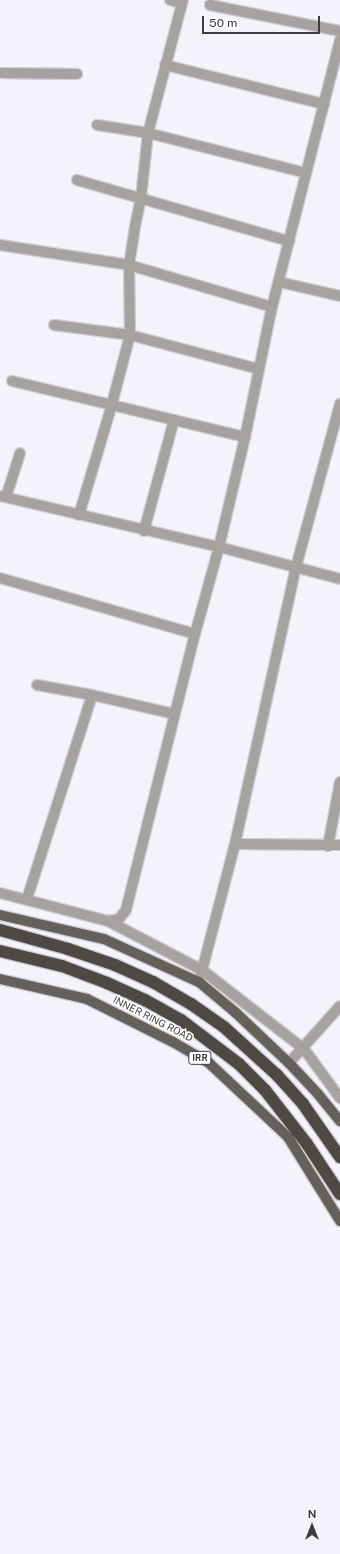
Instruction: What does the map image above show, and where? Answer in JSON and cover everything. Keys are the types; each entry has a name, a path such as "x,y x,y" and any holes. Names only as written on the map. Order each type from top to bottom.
{"highway":[{"path":"0,930 68,949 115,965 153,982 191,1004 224,1027 277,1076 303,1104 340,1157"},
{"path":"0,951 62,966 107,983 145,1000 187,1024 239,1064 264,1090 307,1144 340,1194"}],"main road":[{"path":"0,915 104,939 199,982 235,1012 289,1063 318,1094 340,1121"},
{"name":"INNER RING ROAD","path":"0,979 87,999 173,1042 209,1064 288,1137 340,1221"}],"street":[{"path":"79,515 112,404 130,335 129,265 141,198 148,133 182,1 170,0"},
{"path":"210,5 340,31"},
{"path":"108,921 119,919 126,910 174,714 219,547 245,437 272,307 340,40"},
{"path":"165,65 324,104"},
{"path":"0,73 77,74"},
{"path":"97,125 148,133 306,172"},
{"path":"77,180 289,241"},
{"path":"0,244 129,265 272,307"},
{"path":"279,282 340,296"},
{"path":"54,324 130,335 259,369"},
{"path":"12,381 245,437"},
{"path":"199,982 235,844 296,567 340,404"},
{"path":"144,530 174,420"},
{"path":"20,453 3,496 219,547 340,579"},
{"path":"0,578 195,634"},
{"path":"37,685 92,695 174,714"},
{"path":"27,899 92,695"},
{"path":"328,846 340,782"},
{"path":"235,844 340,845"},
{"path":"0,893 108,921 202,970 304,1049 340,1098"},
{"path":"289,1063 304,1049 340,1006"}]}
